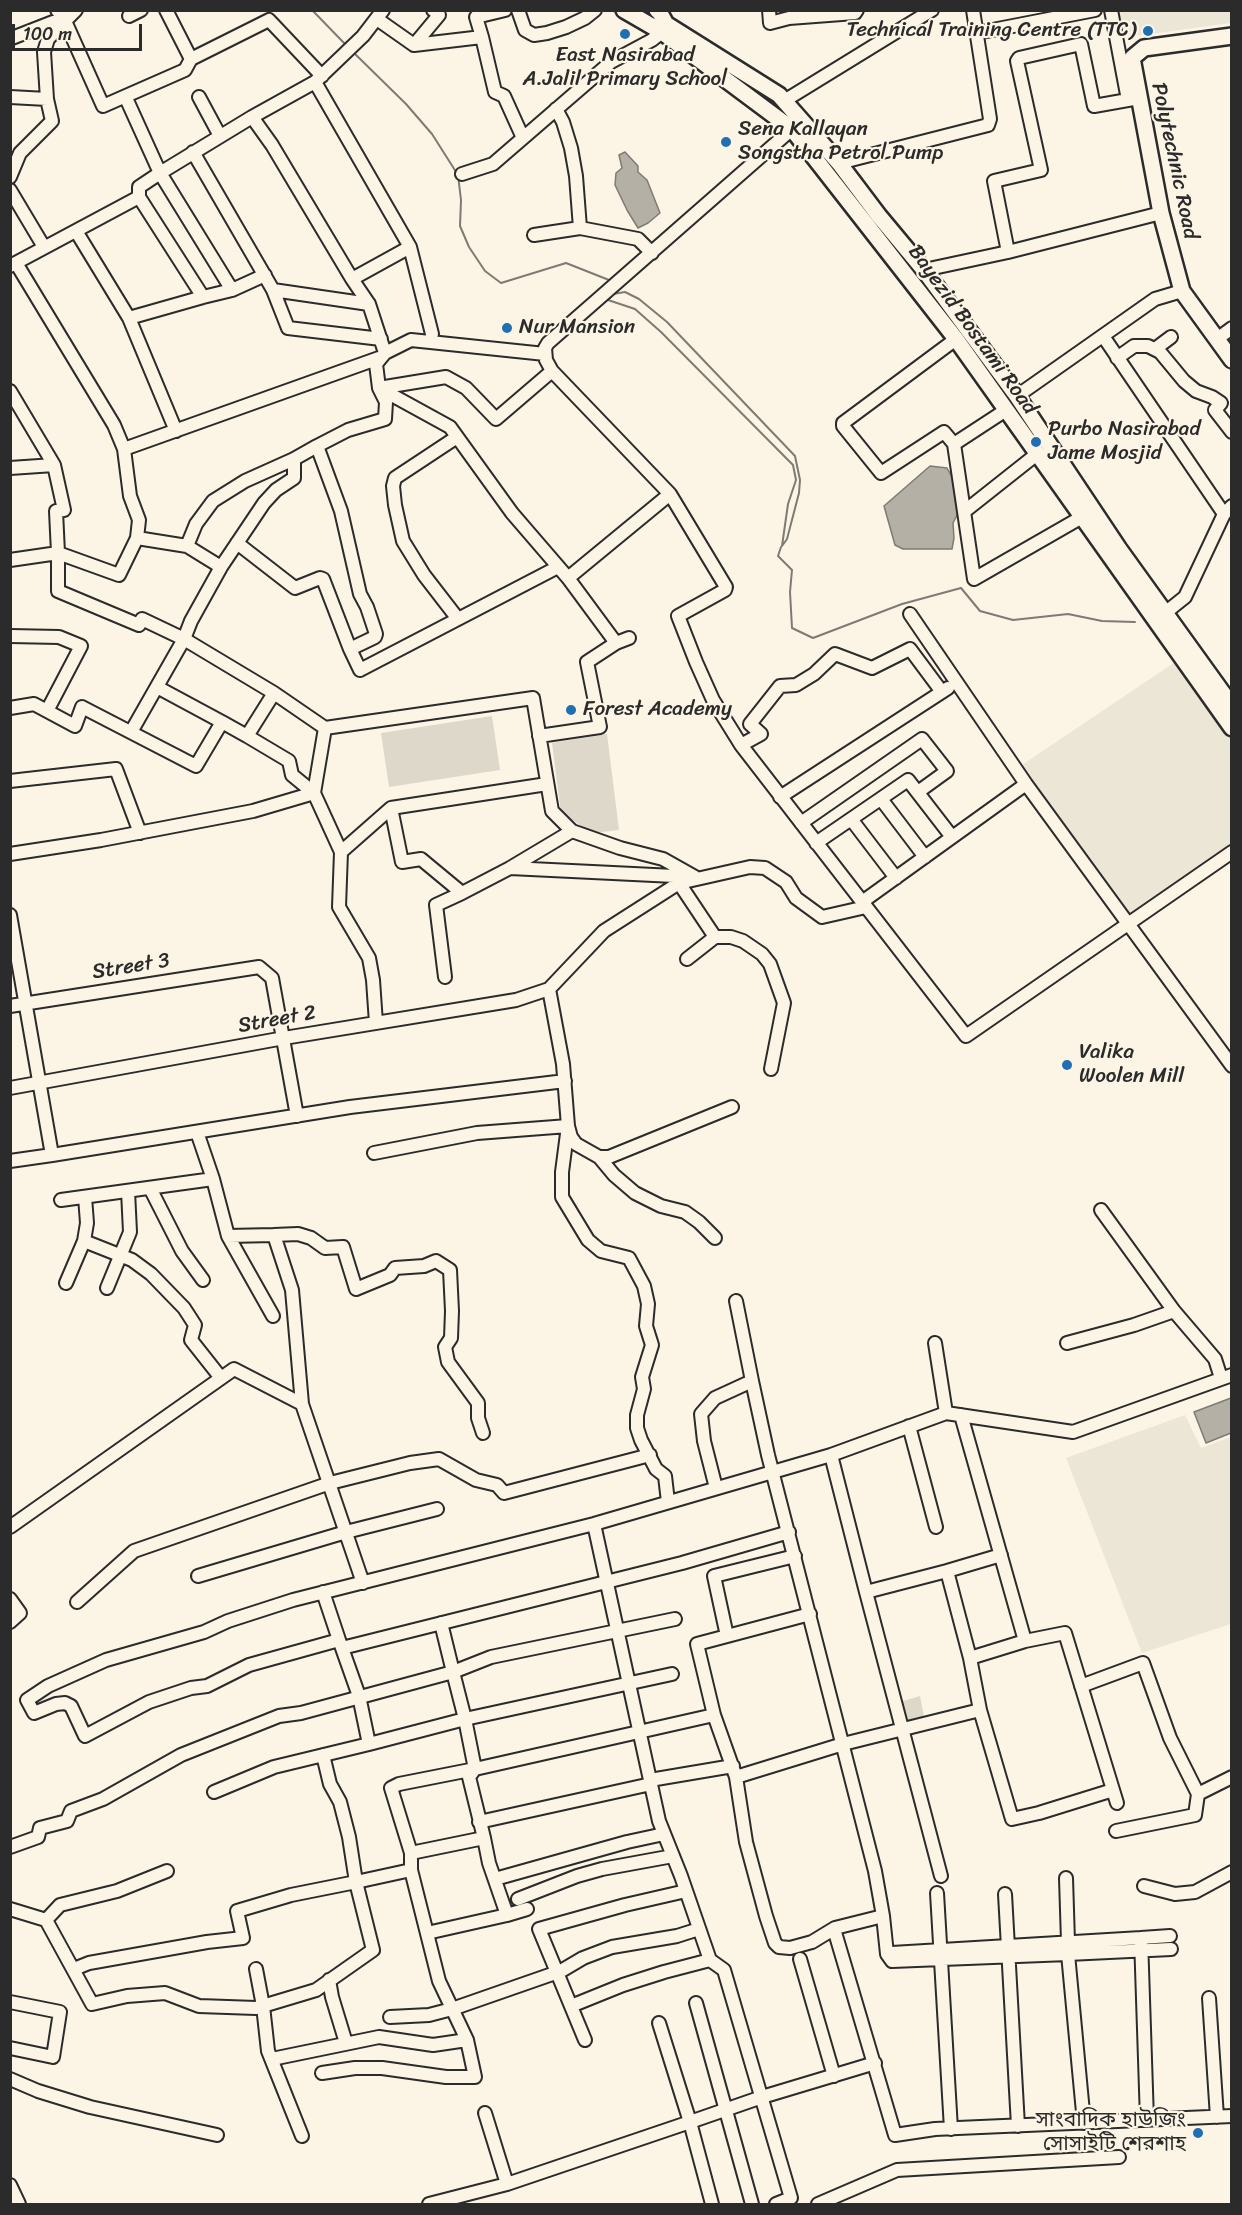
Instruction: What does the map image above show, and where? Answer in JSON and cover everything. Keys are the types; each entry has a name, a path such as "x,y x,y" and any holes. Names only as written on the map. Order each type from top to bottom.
{"main road":[{"name":"Bayezid Bostami Road","path":"624,10 657,18 784,101 839,163 924,270 1017,396 1119,549 1232,706"},
{"path":"632,10 657,18"},
{"name":"Bayezid Bostami Road","path":"657,18 792,129 956,339 1232,728"},
{"name":"Polytechnic Road","path":"1232,36 1144,48 1132,58 1134,99 1182,291 1232,360"}],"street":[{"path":"10,36 12,38 53,22 76,10"},
{"path":"166,10 192,59"},
{"path":"414,45 439,15 433,10"},
{"path":"505,10 476,17 495,92 504,96 523,138"},
{"path":"518,10 525,30 534,35 566,27 585,18 595,10"},
{"path":"769,10 770,23 789,18 855,14 857,10"},
{"path":"784,101 932,10"},
{"path":"839,163 988,125 990,119 973,10"},
{"path":"976,33 1095,10"},
{"path":"1008,252 994,181 1041,170 1017,59 1081,44 1094,106 1134,99 1111,10"},
{"path":"203,297 139,197 139,186 319,79 363,36 380,15 414,45 482,37"},
{"path":"61,16 104,106 185,70 192,59 269,20 319,79 410,247 432,334"},
{"path":"10,177 20,153 52,121 47,99 44,52 48,39 61,16"},
{"path":"462,174 493,164 611,62 652,40 657,18"},
{"path":"10,97 47,99"},
{"path":"199,97 220,136"},
{"path":"126,98 160,173 232,290"},
{"path":"556,109 563,122 571,148 576,176 580,228"},
{"path":"187,546 196,524 213,501 245,481 294,459 348,429 385,419 386,402 379,388 376,364 382,355 381,339 369,304 272,145 252,117"},
{"path":"792,129 548,343 545,354 552,371 670,494 726,587 678,616 713,699 741,745 780,797 966,1036 1232,852"},
{"path":"193,152 265,275 288,328 381,339"},
{"path":"10,190 44,247"},
{"path":"10,560 58,553 119,575 137,538 139,520 130,496 124,449 114,424 13,264 139,197"},
{"path":"924,270 1008,252 1161,213"},
{"path":"534,235 580,228 638,239 652,253"},
{"path":"76,231 129,318 176,431"},
{"path":"352,279 410,247"},
{"path":"129,318 232,290 265,275"},
{"path":"273,290 369,304"},
{"path":"1017,396 1155,299 1182,291"},
{"path":"1217,339 1232,328"},
{"path":"1102,336 1228,510 1185,597 1165,613"},
{"path":"1155,349 1171,338"},
{"path":"124,449 382,355 413,339 545,354"},
{"path":"956,339 843,424 881,473 944,432 954,444 974,579 1082,517"},
{"path":"1117,358 1134,346 1148,346 1160,352 1184,381 1196,391 1221,403 1215,410 1232,432"},
{"path":"379,388 446,377 466,388 496,419 552,371"},
{"path":"379,388 450,428 512,513 568,578 616,643"},
{"path":"10,391 54,465 64,510 56,511 58,591 140,625 142,619 184,639 274,693 325,729 533,698 552,811 572,831 620,848 663,859 695,877 510,868"},
{"path":"954,444 1006,410"},
{"path":"458,437 395,478 393,486 394,505 403,542 423,575 458,619"},
{"path":"317,446 341,511 360,594 376,634 375,637 350,649"},
{"path":"965,511 1037,454"},
{"path":"130,732 184,639 191,621 221,567 264,503 276,490 294,478 294,459"},
{"path":"10,468 54,465"},
{"path":"568,578 670,494"},
{"path":"137,538 187,546 221,567"},
{"path":"237,543 295,588 320,578 323,579 350,649 359,669 362,670 558,567"},
{"path":"910,614 1026,784 1232,1066"},
{"path":"10,636 59,637 81,646 46,711"},
{"path":"539,736 600,728 587,662 616,643 629,638"},
{"path":"741,745 760,734 750,723 780,686 796,685 814,674 835,654 872,668 910,649 942,692"},
{"path":"780,797 957,683"},
{"path":"157,687 289,761 292,775 314,793 341,852 339,907 369,958 376,1023"},
{"path":"247,736 274,693"},
{"path":"10,708 34,704 75,726 82,707 196,766 222,722"},
{"path":"314,793 325,729"},
{"path":"801,823 922,739 946,771 918,792"},
{"path":"10,781 116,769 140,833"},
{"path":"816,843 908,780 952,837"},
{"path":"341,852 391,808 547,784"},
{"path":"668,1502 663,1473 658,1473 637,1428 644,1389 642,1377 648,1364 652,1345 646,1326 648,1304 644,1286 629,1258 601,1251 588,1240 562,1197 562,1172 568,1126 565,1081 549,989 604,931 679,882 750,867 765,868 786,882 796,898 822,917 864,905 896,878 1026,784"},
{"path":"10,854 140,833 253,811 314,793"},
{"path":"881,799 925,857"},
{"path":"391,808 402,862 421,859 462,893"},
{"path":"851,819 896,878"},
{"path":"445,977 436,905 510,868 572,831"},
{"path":"679,882 715,938"},
{"path":"10,915 52,1155"},
{"path":"687,959 715,938 731,937 762,954 770,964 784,1003 771,1069"},
{"name":"Street 3","path":"10,1006 259,967 272,978 284,1038"},
{"name":"Street 2","path":"10,1088 284,1038 516,1000 549,989"},
{"path":"284,1038 297,1116"},
{"path":"10,1161 350,1107 565,1081"},
{"path":"599,1157 609,1157 732,1107"},
{"path":"374,1153 477,1133 568,1126"},
{"path":"568,1126 576,1144 599,1157 614,1175 635,1193 661,1206 685,1212 715,1238"},
{"path":"197,1132 213,1179 228,1236 273,1316"},
{"path":"61,1200 213,1179"},
{"path":"150,1188 182,1251 203,1280"},
{"path":"106,1288 130,1232 128,1191"},
{"path":"66,1284 84,1240 87,1223 85,1197"},
{"path":"789,1532 608,1582 441,1623 249,1665 207,1686 191,1688 149,1702 85,1736 71,1706 65,1703 56,1704 34,1713 27,1700 48,1686 106,1660 204,1632 228,1621 323,1592 594,1524 774,1472 831,1455 946,1413 1073,1432 1226,1376 1215,1359 1174,1311 1101,1210"},
{"path":"228,1236 298,1234 311,1238 325,1248 343,1247 356,1289 390,1275 395,1268 424,1266 436,1262 450,1270 451,1338 445,1347 448,1362 478,1403 478,1418 483,1433"},
{"path":"274,1235 292,1290 302,1404 363,1583"},
{"path":"84,1240 120,1254 152,1274 184,1308 195,1325 191,1340 221,1378"},
{"path":"736,1301 768,1455 874,1871 883,1916 887,1954 892,1961 940,1954 1171,1943"},
{"path":"1067,1343 1134,1325 1174,1311"},
{"path":"934,1344 946,1413"},
{"path":"10,1527 234,1369 302,1404"},
{"path":"716,1488 704,1441 701,1414 715,1398 752,1381"},
{"path":"961,1415 1025,1641"},
{"path":"909,1426 936,1527"},
{"path":"77,1602 134,1551 330,1483 410,1463 439,1459 476,1480 497,1485 504,1493 650,1455"},
{"path":"831,1455 941,1876"},
{"path":"198,1576 346,1532 437,1509"},
{"path":"594,1524 659,1821 710,1960 724,1970 791,2198 776,2205"},
{"path":"866,1592 1001,1555"},
{"path":"727,1636 714,1576 795,1556"},
{"path":"947,1571 970,1658 980,1710 1012,1819 1115,1796 1065,1633 1025,1641 970,1658"},
{"path":"323,1592 359,1696 369,1744"},
{"path":"10,1599 20,1613 10,1622"},
{"path":"810,1614 697,1644 714,1715 734,1772 746,1842 775,1943 779,1947 790,1948 812,1942 834,1929 883,1916"},
{"path":"10,1847 38,1837 40,1828 67,1821 71,1811 103,1799 181,1755 279,1716 301,1713 453,1672 492,1657 675,1619"},
{"path":"441,1623 465,1719 474,1769 470,1777 479,1822 507,1915"},
{"path":"1081,1686 1143,1663 1170,1738 1198,1794 1195,1815 1116,1831"},
{"path":"214,1792 274,1767 465,1719 672,1674"},
{"path":"479,1822 651,1782 734,1772 980,1710"},
{"path":"322,2073 355,2068 382,2068 446,2077 475,2077 467,2040 439,1981 411,1870 411,1853 391,1788 399,1784 714,1715"},
{"path":"10,1909 46,1920 92,2004 127,1996 165,1993 200,2006 256,2008 316,1990 373,1950 340,1802 330,1784 323,1755"},
{"path":"1198,1794 1232,1777"},
{"path":"495,1879 664,1834"},
{"path":"411,1853 484,1838"},
{"path":"518,1899 577,1876 602,1869 673,1856"},
{"path":"74,1969 89,1963 207,1942 243,1938 237,1911 291,1895 411,1870"},
{"path":"46,1920 60,1905 117,1891 166,1871"},
{"path":"1144,1886 1175,1894 1195,1892 1232,1872"},
{"path":"1066,1878 1068,1948 1084,2122"},
{"path":"585,2040 539,1929 615,1907 686,1891"},
{"path":"937,1893 951,2129"},
{"path":"1005,1894 1018,2126"},
{"path":"427,1933 527,1909"},
{"path":"390,2017 429,2015 558,1972 583,1958 612,1947 677,1936 699,1929"},
{"path":"834,1929 896,2135 935,2129 1232,2116"},
{"path":"1141,1945 1148,2120"},
{"path":"800,1959 834,2076"},
{"path":"571,2007 633,1982 710,1960"},
{"path":"256,1969 268,2051 302,2136"},
{"path":"329,1980 346,2043"},
{"path":"1209,1998 1217,2117"},
{"path":"10,2002 60,2012 53,2057 10,2048"},
{"path":"696,2003 752,2205"},
{"path":"659,2023 690,2122 712,2205"},
{"path":"272,2059 379,2037 433,2045 467,2040"},
{"path":"429,2205 435,2201 507,2184 762,2097 875,2063"},
{"path":"10,2079 38,2091 90,2107 217,2135"},
{"path":"485,2113 507,2184"},
{"path":"818,2205 897,2170 1119,2157"},
{"path":"10,2185 19,2205"}],"shaded area":[{"name":"Technical Training Centre (TTC)","path":"1115,11 1231,11 1231,23 1121,38"},
{"path":"625,152 638,166 638,172 647,180 660,213 638,228 615,185 616,173 622,168 619,155"},
{"path":"930,466 947,468 960,491 962,506 953,523 952,549 903,549 895,545 884,506"},
{"path":"1181,658 1231,732 1231,849 1131,916 1019,767"},
{"path":"492,716 500,770 389,787 381,733"},
{"path":"607,734 619,830 593,833 561,813 552,743"},
{"path":"1231,1398 1231,1433 1206,1443 1194,1412"},
{"path":"1185,1415 1201,1448 1231,1437 1231,1624 1142,1653 1066,1458"},
{"path":"920,1696 924,1717 905,1723 900,1702"}],"waterway":[{"path":"312,10 346,45"},
{"path":"352,51 406,104 432,134 458,175 461,200 460,226 469,247 485,271 501,283 566,263 609,280"},
{"path":"625,292 639,299 667,322 795,456 800,480 799,493 787,539 782,546 788,504 796,480 793,465 661,332 635,309 608,300 613,294 625,292"},
{"path":"781,547 778,556 792,570 790,592 792,628 813,638 902,604 961,588 980,611 1013,620 1068,614 1102,621 1135,622"}],"place":[{"name":"Technical Training Centre (TTC)","path":"1148,31"},
{"name":"East Nasirabad A.Jalil Primary School","path":"625,34"},
{"name":"Sena Kallayan Songstha Petrol Pump","path":"726,142"},
{"name":"Nur Mansion","path":"507,328"},
{"name":"Purbo Nasirabad Jame Mosjid","path":"1036,442"},
{"name":"Forest Academy","path":"571,710"},
{"name":"Valika Woolen Mill","path":"1067,1065"},
{"name":"সাংবাদিক হাউজিং সোসাইটি শেরশাহ","path":"1198,2133"}]}
